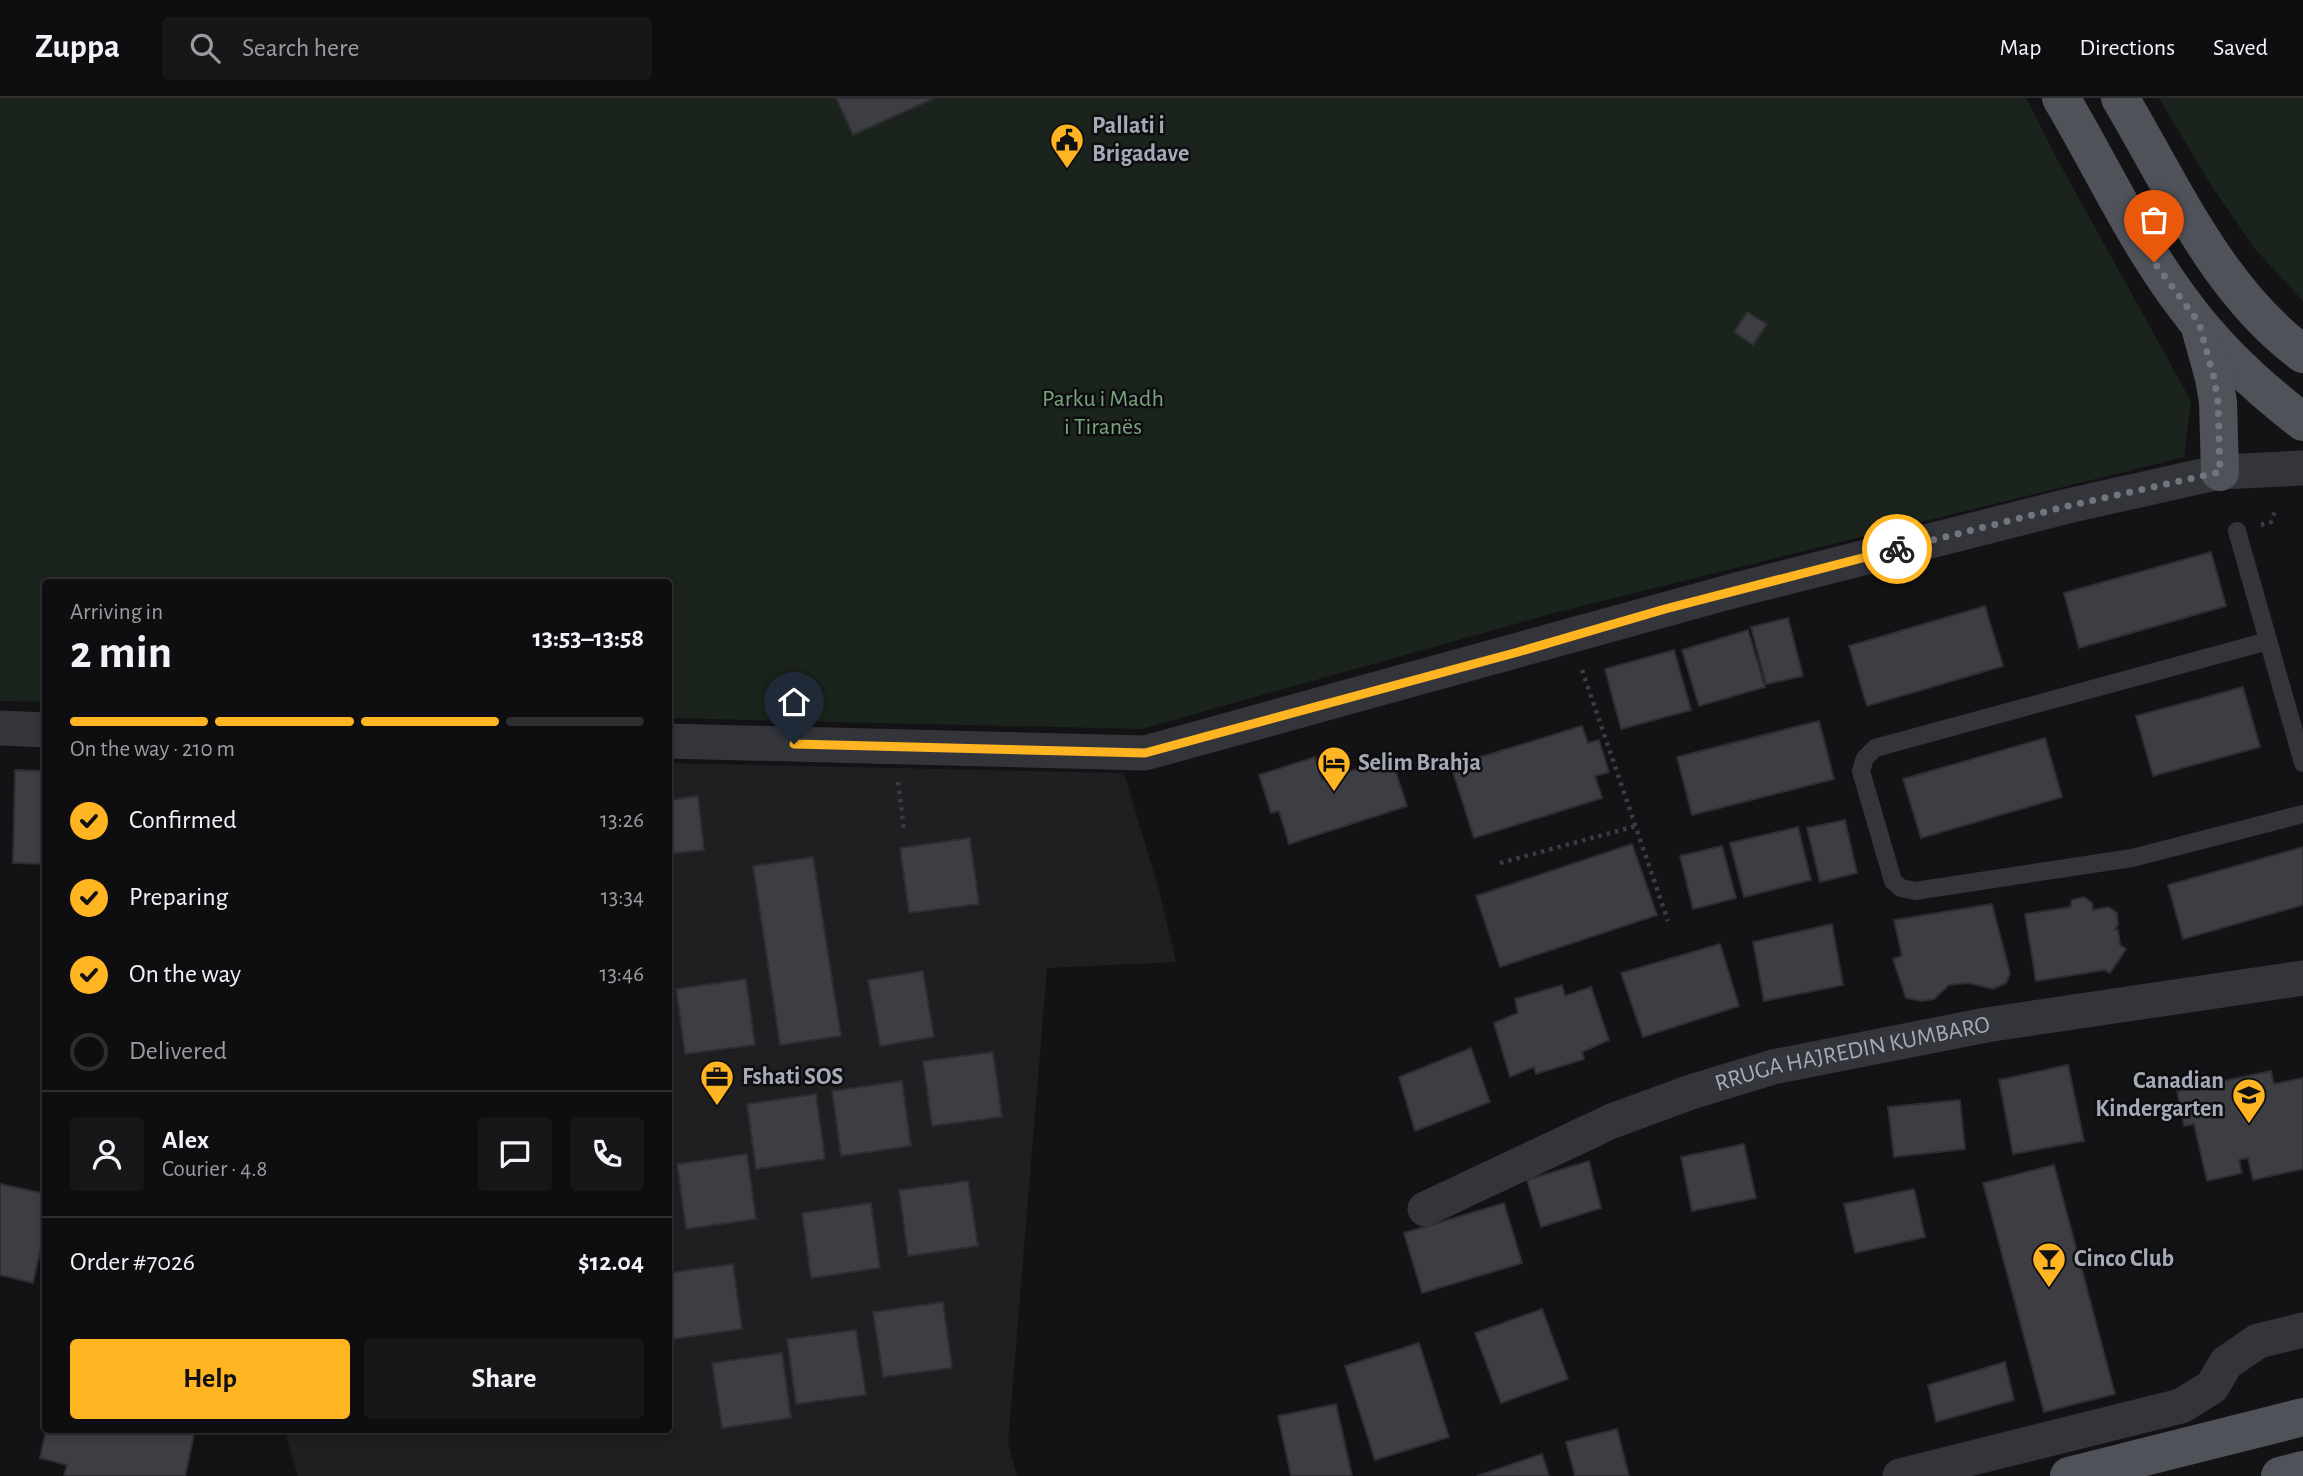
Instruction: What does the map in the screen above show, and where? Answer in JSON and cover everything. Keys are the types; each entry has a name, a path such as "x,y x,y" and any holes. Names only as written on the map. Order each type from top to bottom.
{"main road":[{"path":"2061,98 2154,262 2199,323 2260,389 2303,422"},
{"path":"2120,98 2201,239 2231,282 2303,355"},
{"path":"2199,323 2218,402 2220,472"},
{"path":"2069,1476 2303,1417"},
{"path":"2280,1476 2303,1470"}],"street":[{"path":"672,741 1145,753 1750,587 2072,505 2220,472 2303,468"},
{"path":"0,728 42,730"},
{"name":"RRUGA HAJREDIN KUMBARO","path":"1425,1209 1612,1122 1691,1092 1773,1067 1986,1025 2303,978"},
{"path":"1900,1476 2180,1406 2212,1387 2226,1363 2258,1340 2303,1330"}],"lane":[{"path":"2237,531 2303,763"},
{"path":"2268,641 1875,748 1865,758 1861,771 1893,880 1901,888 1915,891 2132,858 2303,814"}],"path":[{"path":"2271,522 2276,508"},
{"path":"1595,708 1668,921"},
{"path":"895,746 904,830"},
{"path":"1500,863 1636,826"}],"shaded area":[{"path":"672,763 1124,773 1159,890 1176,962 1047,968 1008,1443 1017,1476 298,1476 285,1433 672,1433"}],"green space":[{"name":"Parku i Madh i Tiranës","path":"0,98 2026,98 2191,401 2184,457 1558,612 1141,729 672,718 672,579 42,579 42,702 0,701"},
{"path":"2159,98 2303,98 2303,301 2255,249 2213,188"}],"building":[{"path":"836,98 935,98 853,135"},
{"path":"1747,312 1767,324 1753,345 1734,332"},
{"path":"2211,552 2226,606 2079,648 2064,593"},
{"path":"1985,606 2003,666 1867,706 1849,646"},
{"path":"1788,618 1803,676 1766,684 1751,627"},
{"path":"1748,630 1765,687 1699,706 1682,650"},
{"path":"1674,650 1691,710 1621,729 1605,669"},
{"path":"2243,687 2260,747 2153,776 2136,716"},
{"path":"1819,721 1834,779 1692,815 1677,757"},
{"path":"1582,726 1588,743 1599,740 1609,772 1595,776 1602,798 1474,838 1451,766"},
{"path":"2045,738 2062,797 1921,838 1903,779"},
{"name":"Selim Brahja","path":"1315,757 1322,780 1391,758 1407,806 1289,844 1279,811 1271,813 1259,775"},
{"path":"15,770 42,771 42,864 13,863"},
{"path":"698,796 704,850 672,854 672,799"},
{"path":"1845,820 1857,873 1820,882 1807,828"},
{"path":"1798,827 1811,880 1744,897 1730,843"},
{"path":"970,838 979,904 909,913 900,848"},
{"path":"1632,844 1657,915 1500,967 1476,896"},
{"path":"1722,846 1736,898 1693,909 1680,856"},
{"path":"2303,847 2303,905 2183,939 2168,885"},
{"path":"813,857 841,1036 780,1045 753,866"},
{"path":"2084,897 2092,903 2093,910 2109,907 2117,913 2118,924 2115,930 2118,930 2120,945 2126,949 2110,973 2104,970 2036,981 2025,914 2070,907 2072,900"},
{"path":"1992,904 2010,974 2006,983 1993,989 1968,983 1949,985 1934,999 1921,1001 1906,998 1893,959 1902,956 1894,920"},
{"path":"1832,924 1843,985 1764,1001 1753,942"},
{"path":"1720,944 1739,1006 1643,1037 1621,973"},
{"path":"923,971 934,1037 880,1046 868,980"},
{"path":"746,979 755,1045 685,1054 676,989"},
{"path":"1562,985 1565,996 1591,987 1609,1040 1582,1052 1584,1059 1536,1074 1534,1067 1510,1077 1494,1023 1518,1013 1515,999"},
{"path":"1471,1048 1490,1102 1415,1131 1399,1077"},
{"path":"993,1052 1002,1117 932,1126 923,1061"},
{"path":"2068,1065 2084,1141 2013,1154 1999,1080"},
{"name":"Canadian Kindergarten","path":"2271,1071 2274,1084 2303,1078 2303,1169 2253,1180 2248,1158 2239,1160 2242,1173 2207,1181 2194,1124 2184,1126 2177,1091"},
{"path":"902,1081 911,1146 841,1156 832,1091"},
{"path":"816,1094 825,1159 756,1169 747,1104"},
{"path":"1960,1100 1965,1149 1894,1157 1888,1107"},
{"path":"1744,1144 1756,1198 1692,1211 1681,1157"},
{"path":"747,1154 756,1219 686,1229 677,1164"},
{"path":"1589,1161 1601,1208 1541,1227 1527,1180"},
{"name":"Cinco Club","path":"2054,1165 2115,1394 2044,1412 1983,1183"},
{"path":"968,1181 978,1246 908,1256 899,1190"},
{"path":"0,1184 42,1193 42,1243 33,1283 0,1275"},
{"path":"1914,1189 1925,1237 1855,1253 1844,1204"},
{"path":"871,1203 880,1268 811,1278 802,1213"},
{"path":"1504,1203 1522,1263 1422,1293 1404,1233"},
{"path":"733,1264 742,1329 673,1339 672,1272"},
{"path":"943,1302 952,1368 883,1377 873,1312"},
{"path":"1542,1309 1568,1379 1501,1403 1475,1333"},
{"path":"856,1330 866,1395 796,1404 787,1339"},
{"path":"1419,1343 1449,1437 1375,1460 1345,1366"},
{"path":"782,1353 791,1418 722,1428 712,1363"},
{"path":"2005,1362 2014,1400 1936,1422 1928,1385"},
{"path":"1336,1404 1352,1476 1291,1476 1278,1416"},
{"path":"1617,1429 1629,1476 1575,1476 1566,1442"},
{"path":"45,1433 194,1433 185,1476 64,1476 67,1465 40,1458"},
{"path":"1542,1454 1549,1476 1477,1476"}],"way so far":[{"path":"1897,549 2072,505 2220,472 2218,402 2199,323 2154,262"}],"place":[{"name":"Pallati i Brigadave","path":"1067,170"},
{"name":"Selim Brahja","path":"1334,793"},
{"name":"Fshati SOS","path":"717,1107"},
{"name":"Canadian Kindergarten","path":"2249,1125"},
{"name":"Cinco Club","path":"2049,1289"}],"route":[{"path":"794,744 1145,753 1518,652 1665,609 1897,549"}]}
